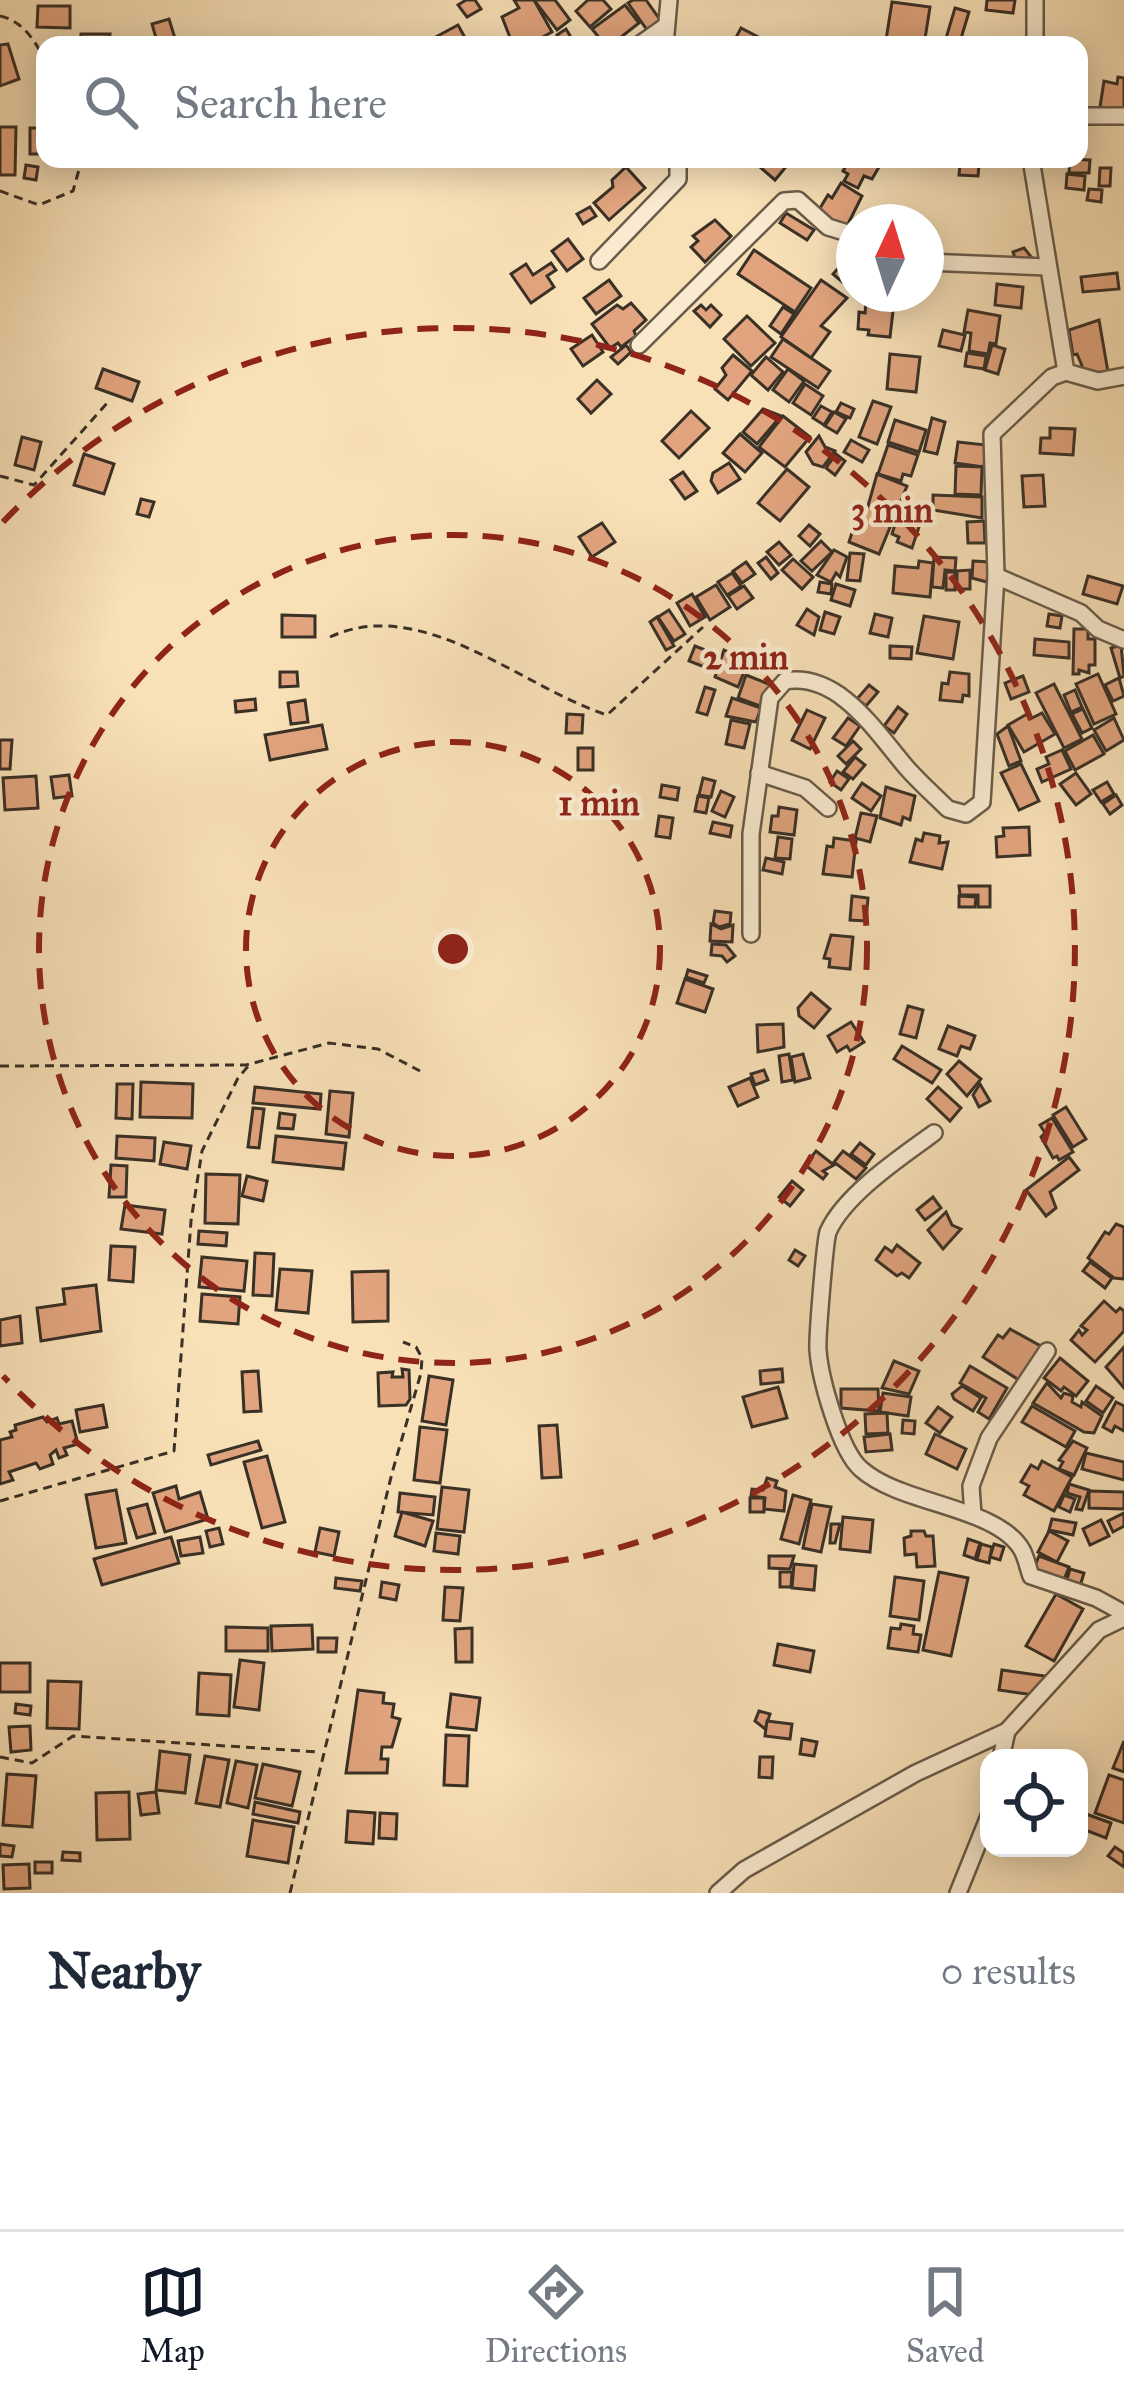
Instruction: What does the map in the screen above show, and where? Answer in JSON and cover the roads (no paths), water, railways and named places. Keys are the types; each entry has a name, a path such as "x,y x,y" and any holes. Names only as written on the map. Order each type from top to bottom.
{"street":[{"path":"665,36 669,0"},
{"path":"1035,36 1036,0"},
{"path":"652,36 666,26"},
{"path":"1088,116 1124,116"},
{"path":"599,261 678,179 679,168"},
{"path":"1031,168 1066,372"},
{"path":"638,345 784,202 798,200 836,229"},
{"path":"944,263 1047,267"},
{"path":"752,934 750,852 759,773 770,698 784,681 824,688 850,703 948,809 966,814 974,811 984,795 996,576 994,429 1052,377 1066,372 1098,381 1124,376"},
{"path":"996,576 1081,613 1098,629 1124,640"},
{"path":"759,773 805,788 827,808"},
{"path":"713,1892 916,1773 1007,1731 1099,1630 1123,1618 1096,1598 1030,1576 1022,1549 1005,1532 974,1515 935,1506 861,1469 845,1448 818,1348 828,1233 868,1182 934,1133"},
{"path":"974,1515 971,1486 989,1438 1047,1352"},
{"path":"1003,1749 1007,1731"},
{"path":"958,1893 980,1838"}]}
